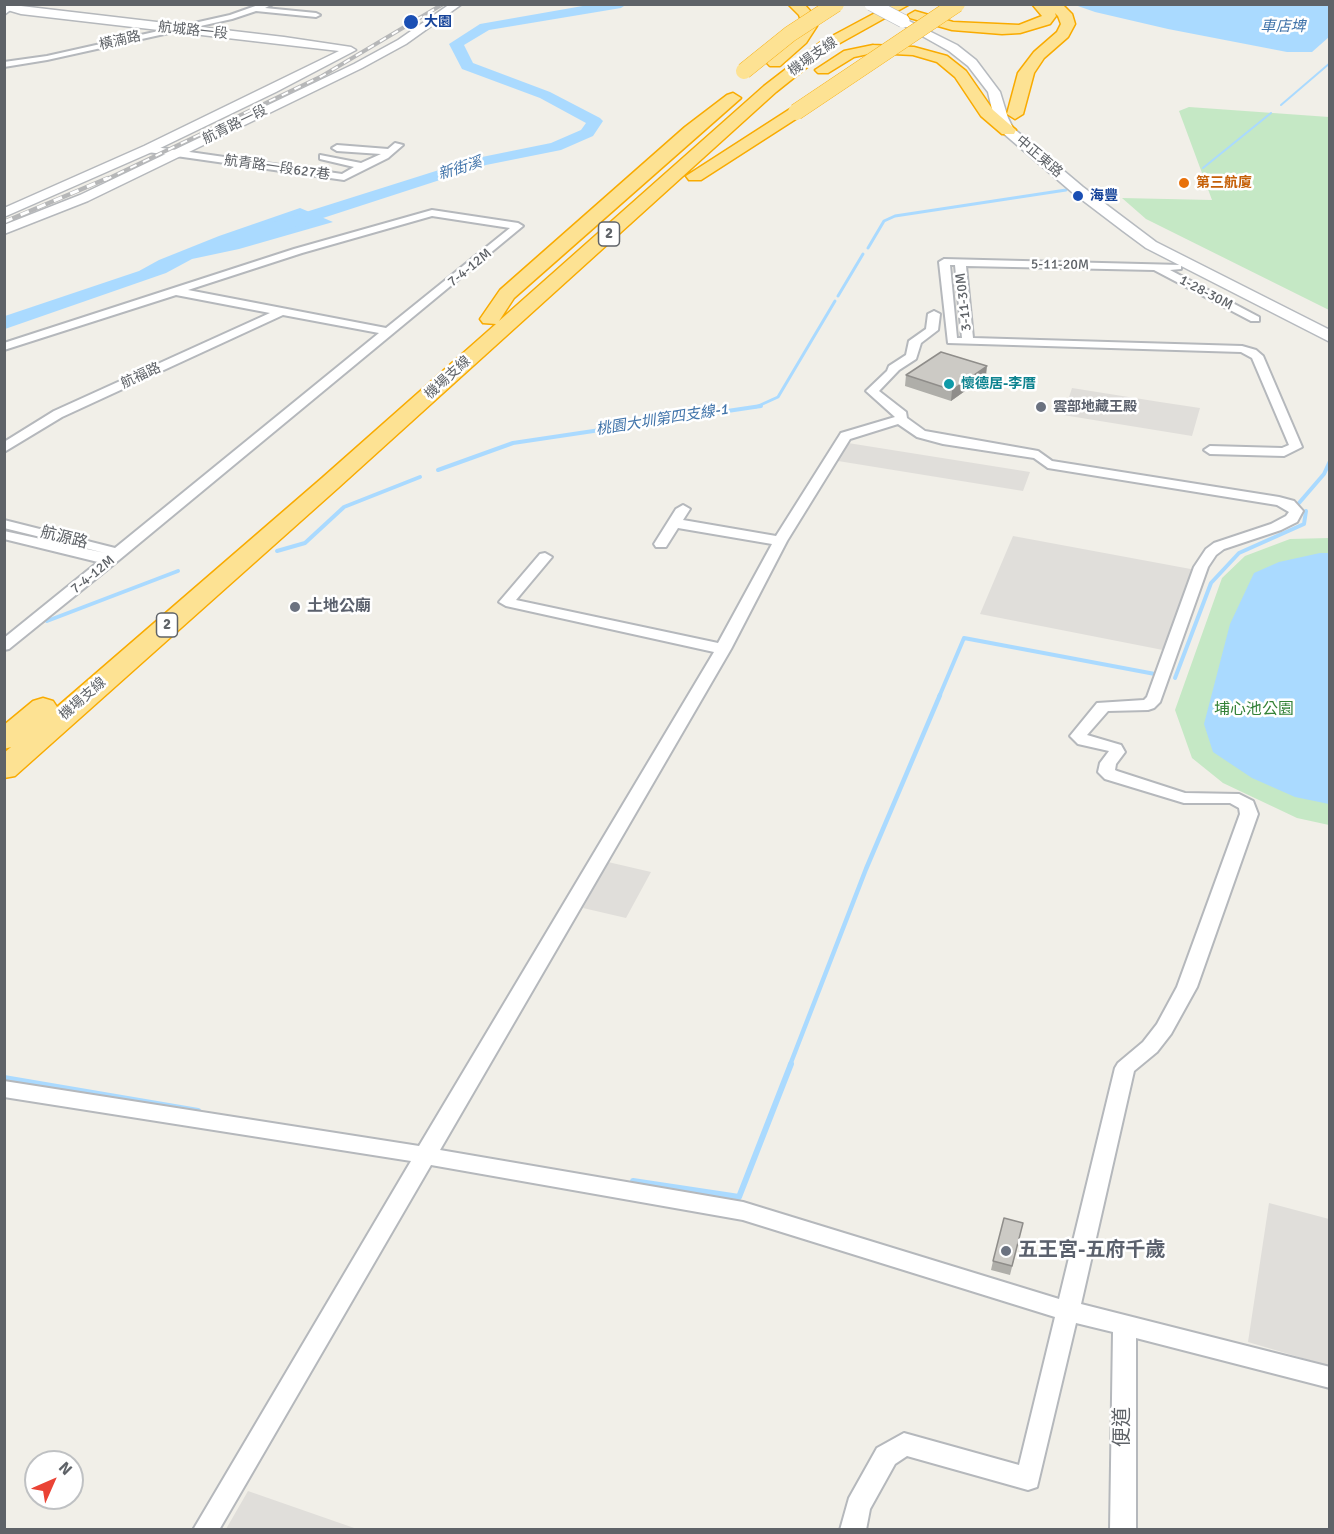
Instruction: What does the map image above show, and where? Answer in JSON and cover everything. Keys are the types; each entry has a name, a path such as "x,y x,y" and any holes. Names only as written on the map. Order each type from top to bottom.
{"highway":[{"path":"490,319 507,294 691,131 801,40 810,26 805,13 795,4"},
{"path":"533,271 561,239 744,71 790,34 836,4"},
{"name":"機場支線","path":"4,740 490,319 730,106 850,21 885,4"},
{"path":"684,182 796,112 957,4"},
{"path":"330,483 407,433 542,314 746,124 856,36 910,11 952,26 1020,29 1045,21 1049,16 1039,4"},
{"path":"980,45 1033,36 1050,30 1059,24 1059,16 1054,5"},
{"path":"1015,114 1026,73 1039,55 1063,34 1068,24 1065,14 1054,5"},
{"name":"機場支線","path":"4,769 330,483 785,77 826,45 910,11"},
{"path":"780,58 833,24"},
{"path":"808,81 837,59 862,50 897,49 929,54 953,65 987,113 1008,130"}],"main road":[{"name":"中正東路","path":"893,4 980,45 1004,83 1015,114 1014,120 1029,139 1138,228 1162,243 1329,330"},
{"name":"中正東路","path":"866,5 910,11 972,63 993,92 1001,118 1008,130 1078,190 1151,245 1329,337"},
{"path":"953,48 980,45"}],"street":[{"name":"橫湳路","path":"4,65 48,58 162,32 255,10 270,4"},
{"name":"航青路一段","path":"4,230 84,198 377,56 457,4"},
{"name":"航城路一段","path":"7,8 16,15 377,56"},
{"name":"航城路一段","path":"7,8 284,40 345,52"},
{"path":"255,10 316,15"},
{"name":"航青路一段","path":"4,213 148,149 345,52"},
{"path":"213,118 239,123"},
{"name":"航青路一段627巷","path":"148,149 344,177 394,148 337,148"},
{"path":"323,157 362,166"},
{"name":"7-4-12M","path":"4,347 298,251 437,212 518,226 4,646"},
{"name":"5-11-20M","path":"944,262 1177,267"},
{"name":"3-11-30M","path":"944,262 952,341 968,341 960,263"},
{"name":"1-28-30M","path":"1157,268 1256,319"},
{"path":"175,291 390,332"},
{"name":"航福路","path":"4,448 58,414 281,312"},
{"path":"900,419 902,415 872,391 893,372 893,369 912,357 915,341 932,330 934,314"},
{"path":"968,341 1242,349 1252,352 1257,356 1296,447 1284,452 1210,450"},
{"path":"205,1530 423,1155 723,649 780,541 845,436 900,419"},
{"path":"853,1530 858,1506 886,1456 904,1444 1028,1479 1125,1068 1150,1047 1164,1029 1187,987 1249,814 1247,805 1233,798 1184,798 1112,775 1106,772 1108,763 1117,752 1115,748 1084,741 1078,736 1103,706 1148,705 1154,699 1201,567 1211,552 1219,546 1276,527 1292,519 1296,511 1289,504 1279,501 1048,464 1038,454 943,440 921,434 900,419"},
{"path":"661,544 683,509"},
{"path":"675,523 780,541"},
{"name":"航源路","path":"4,524 109,549 114,557 99,558 4,535"},
{"path":"545,557 506,602 723,649"},
{"path":"4,1089 423,1155 743,1211 1068,1311 1329,1378"},
{"name":"便道","path":"1123,1530 1125,1326"}],"shaded area":[{"path":"1072,388 1200,408 1192,436 1063,415"},
{"path":"848,443 1030,472 1023,491 838,461"},
{"path":"1013,536 1196,570 1168,651 980,614"},
{"path":"608,862 651,872 626,918 583,908"},
{"path":"1269,1203 1329,1219 1329,1366 1248,1342"},
{"path":"248,1491 357,1529 226,1529"}],"green space":[{"path":"1189,107 1329,117 1329,310 1146,219 1122,198 1212,200 1179,111"},
{"name":"埔心池公園","path":"1329,538 1329,825 1297,818 1223,783 1192,758 1175,710 1222,578 1245,556 1290,539"}],"water":[{"name":"車店埤","path":"1075,5 1329,5 1329,37 1312,52 1287,52 1168,29"},
{"path":"300,208 333,222 239,249 192,259 166,273 5,329 5,316 139,271 159,260 219,236"},
{"name":"埔心池公園","path":"1330,553 1329,804 1295,797 1252,778 1213,752 1204,724 1230,624 1254,573 1279,562"}],"building":[{"path":"941,352 987,366 952,390 906,375"},
{"name":"五王宮-五府千歲","path":"1004,1218 1023,1223 1012,1266 993,1261"}],"waterway":[{"name":"新街溪","path":"277,227 483,161 555,147 587,133 595,121 545,95 467,66 456,44 485,27 621,4"},
{"name":"桃園大圳第四支線-1","path":"1281,105 1330,63"},
{"name":"桃園大圳第四支線-1","path":"1203,168 1271,113"},
{"name":"桃園大圳第四支線-1","path":"868,248 884,221 895,216 1066,190"},
{"name":"桃園大圳第四支線-1","path":"838,296 863,254"},
{"name":"桃園大圳第四支線-1","path":"757,407 778,397 835,301"},
{"name":"桃園大圳第四支線-1","path":"757,407 761,406"},
{"name":"桃園大圳第四支線-1","path":"438,470 513,443 757,407"},
{"path":"1299,503 1324,474 1330,461"},
{"name":"桃園大圳第四支線-1","path":"277,551 305,543 344,507 420,477"},
{"path":"1175,678 1211,583 1239,553 1304,524 1306,511"},
{"name":"桃園大圳第四支線-1","path":"47,621 178,571"},
{"path":"939,697 964,638 1155,674"},
{"path":"790,1065 866,869 940,695"},
{"path":"633,1181 739,1197 791,1064"},
{"path":"4,1078 198,1111"}],"railway":[{"path":"105,180 322,76 443,4"},
{"path":"4,222 108,178"}],"place":[{"name":"大園","path":"411,22"},
{"name":"第三航廈","path":"1184,183"},
{"name":"海豐","path":"1078,196"},
{"name":"懷德居-李厝","path":"949,384"},
{"name":"雲部地藏王殿","path":"1041,407"},
{"name":"土地公廟","path":"295,607"},
{"name":"五王宮-五府千歲","path":"1006,1251"}]}
